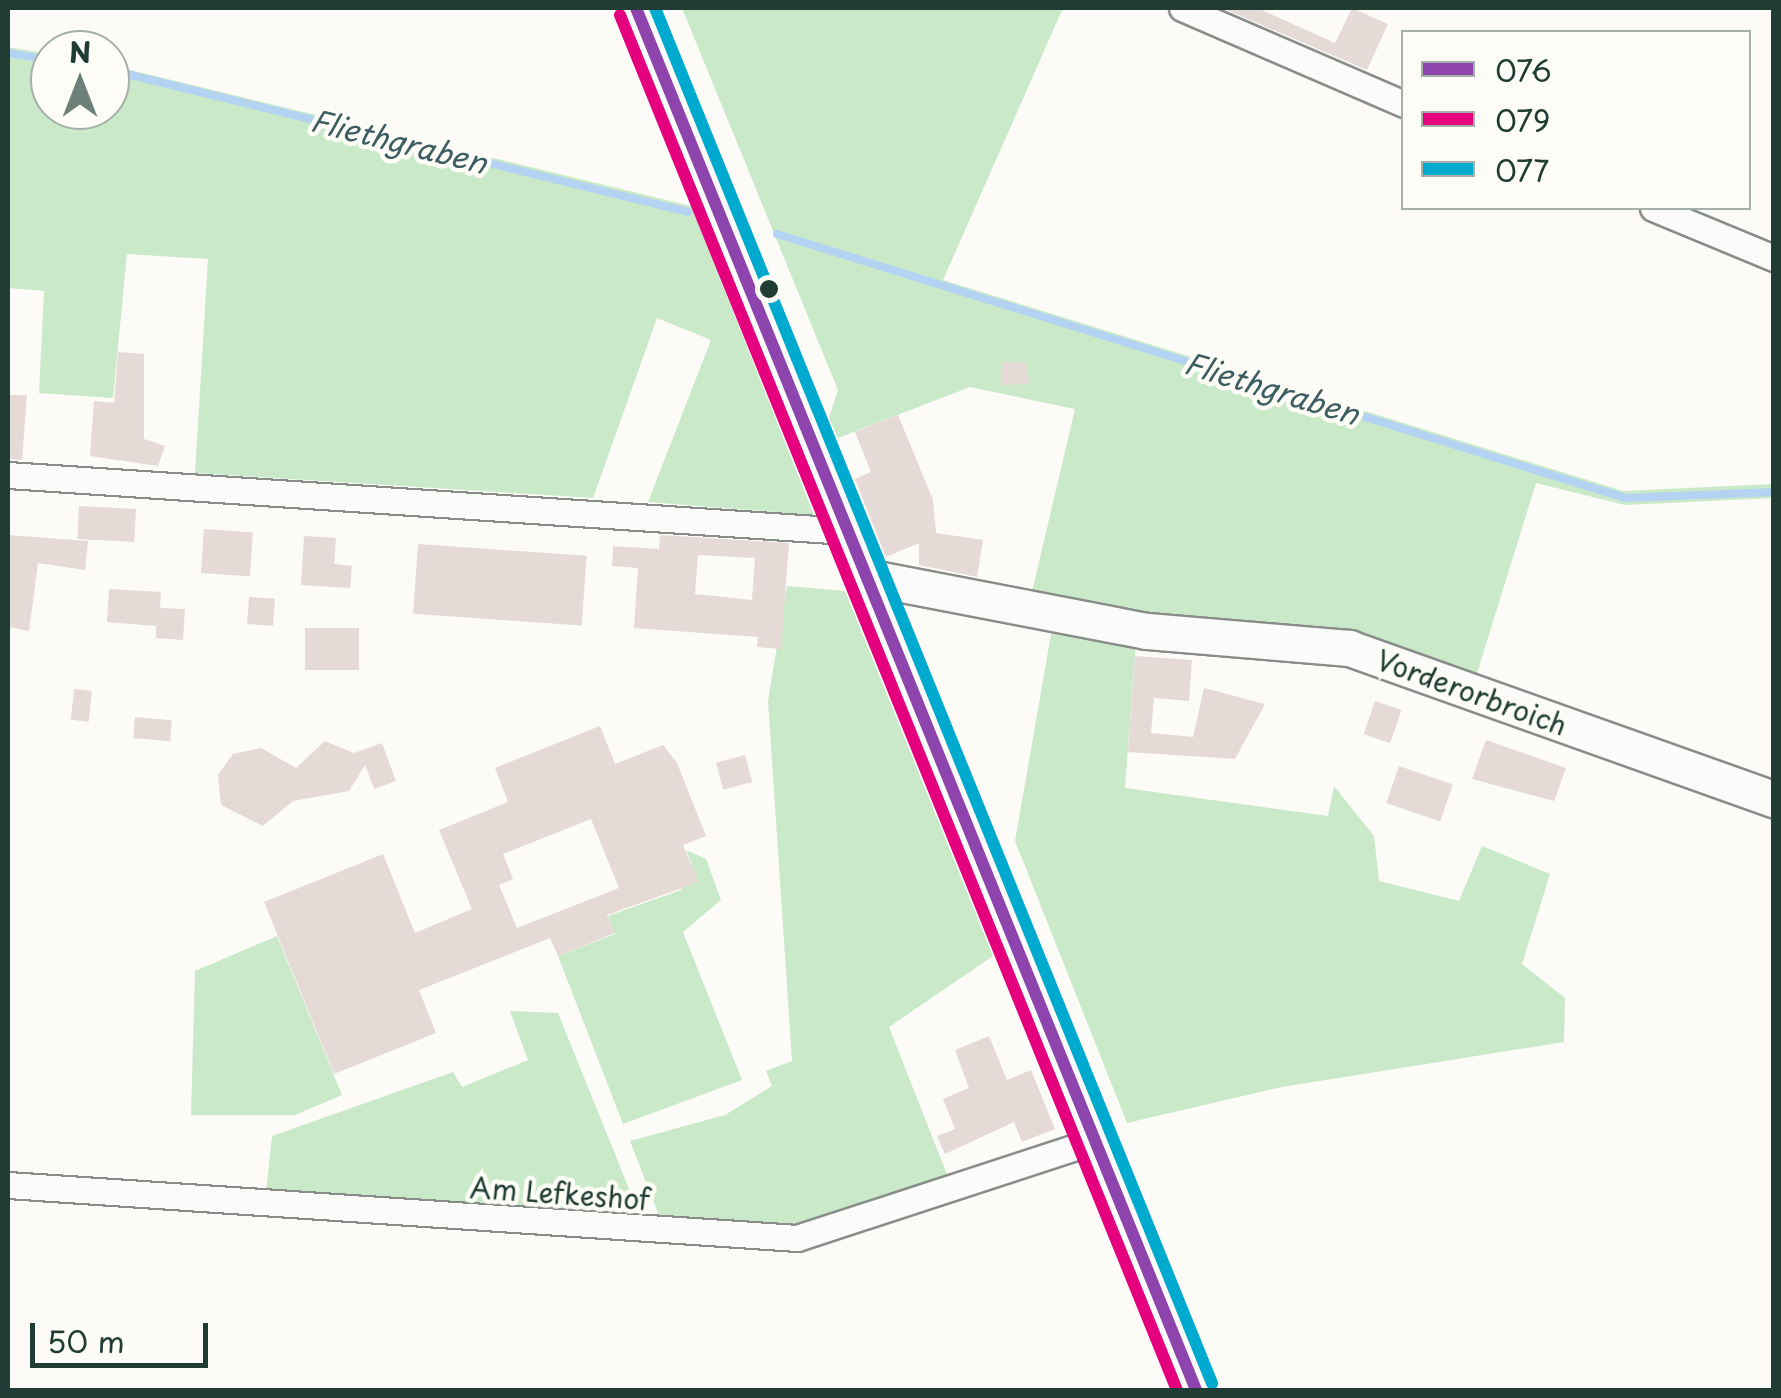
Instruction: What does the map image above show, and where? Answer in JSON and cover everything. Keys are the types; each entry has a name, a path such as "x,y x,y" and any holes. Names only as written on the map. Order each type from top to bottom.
{"street":[{"path":"636,8 1196,1390"},
{"path":"1182,8 1401,103"},
{"path":"1658,210 1774,258"},
{"path":"8,475 847,531"},
{"name":"Vorderorbroich","path":"866,577 1147,631 1349,648 1774,799"},
{"name":"Am Lefkeshof","path":"8,1185 797,1238 1094,1140"}],"green space":[{"path":"682,8 1063,8 943,280 1623,491 1773,484 1773,498 1625,505 1536,483 1474,683 1031,596 1075,409 970,387 838,438 829,418 838,390"},
{"path":"8,47 30,51 30,130 130,130 130,70 691,206 814,515 648,502 711,340 657,318 593,498 195,473 208,259 127,254 113,398 39,393 44,291 8,288"},
{"path":"787,586 845,591 993,956 889,1027 950,1182 801,1231 661,1221 630,1141 725,1115 772,1086 766,1071 792,1061 768,701"},
{"path":"1053,623 1136,641 1125,788 1328,816 1334,786 1374,836 1379,881 1459,901 1482,846 1550,874 1522,964 1565,998 1564,1042 1282,1087 1127,1123 1015,841"},
{"path":"686,850 706,859 721,900 683,932 742,1080 623,1124 558,956 615,934 608,916 681,890 682,869 692,864"},
{"path":"277,936 342,1095 295,1115 191,1115 195,971"},
{"path":"510,1011 558,1013 632,1196 620,1218 266,1193 272,1136 453,1072 462,1087 528,1060"}],"building":[{"path":"1222,8 1257,8 1335,43 1352,8 1388,24 1367,70"},
{"path":"118,352 144,354 144,439 165,446 158,466 90,456 94,401 114,403"},
{"path":"1002,362 1025,362 1030,384 1002,385"},
{"path":"8,395 27,395 22,460 8,459"},
{"path":"898,415 933,500 936,533 983,540 977,577 919,565 919,543 886,557 855,479 871,472 855,432"},
{"path":"79,506 136,509 134,542 77,539"},
{"path":"204,529 253,532 250,576 201,573"},
{"path":"8,535 88,541 85,570 38,563 29,631 8,627"},
{"path":"660,535 789,543 781,649 757,647 758,637 634,628 638,568 612,566 613,546 659,549","holes":["698,555 755,558 752,600 695,594"]},
{"path":"304,536 336,538 334,564 352,566 350,588 301,585"},
{"path":"418,544 587,556 582,626 413,614"},
{"path":"109,589 161,592 160,608 185,609 183,640 156,638 156,626 107,622"},
{"path":"249,597 275,599 273,626 247,624"},
{"path":"305,628 359,628 359,670 305,670"},
{"path":"1135,656 1192,660 1189,701 1154,698 1151,733 1193,737 1204,688 1265,704 1235,759 1128,752"},
{"path":"74,689 92,691 89,722 71,720"},
{"path":"1375,701 1401,710 1390,743 1364,734"},
{"path":"135,717 172,720 170,741 133,738"},
{"path":"600,726 615,764 663,745 677,763 706,836 683,845 699,882 607,915 615,933 558,956 550,938 419,990 436,1033 334,1074 264,902 383,854 415,933 472,909 439,830 508,802 495,768","holes":["591,819 619,888 517,928 499,885 513,879 503,854"]},
{"path":"1486,740 1566,768 1554,801 1472,779"},
{"path":"325,741 354,753 382,743 396,781 374,789 365,765 349,791 293,801 263,826 221,805 218,775 233,754 261,748 296,768"},
{"path":"745,755 752,782 723,790 716,763"},
{"path":"1399,766 1453,785 1440,821 1386,803"},
{"path":"989,1036 1007,1080 1031,1070 1055,1129 1022,1142 1014,1122 945,1154 937,1136 955,1129 943,1099 969,1088 955,1050"}],"waterway":[{"name":"Fliethgraben","path":"8,53 30,57"},
{"name":"Fliethgraben","path":"130,75 688,212"},
{"name":"Fliethgraben","path":"777,234 1625,498 1774,492"}],"transit line":[{"name":"076","path":"636,8 1196,1390"},
{"name":"077","path":"655,8 1212,1383"},
{"name":"079","path":"620,15 1177,1390"}]}
